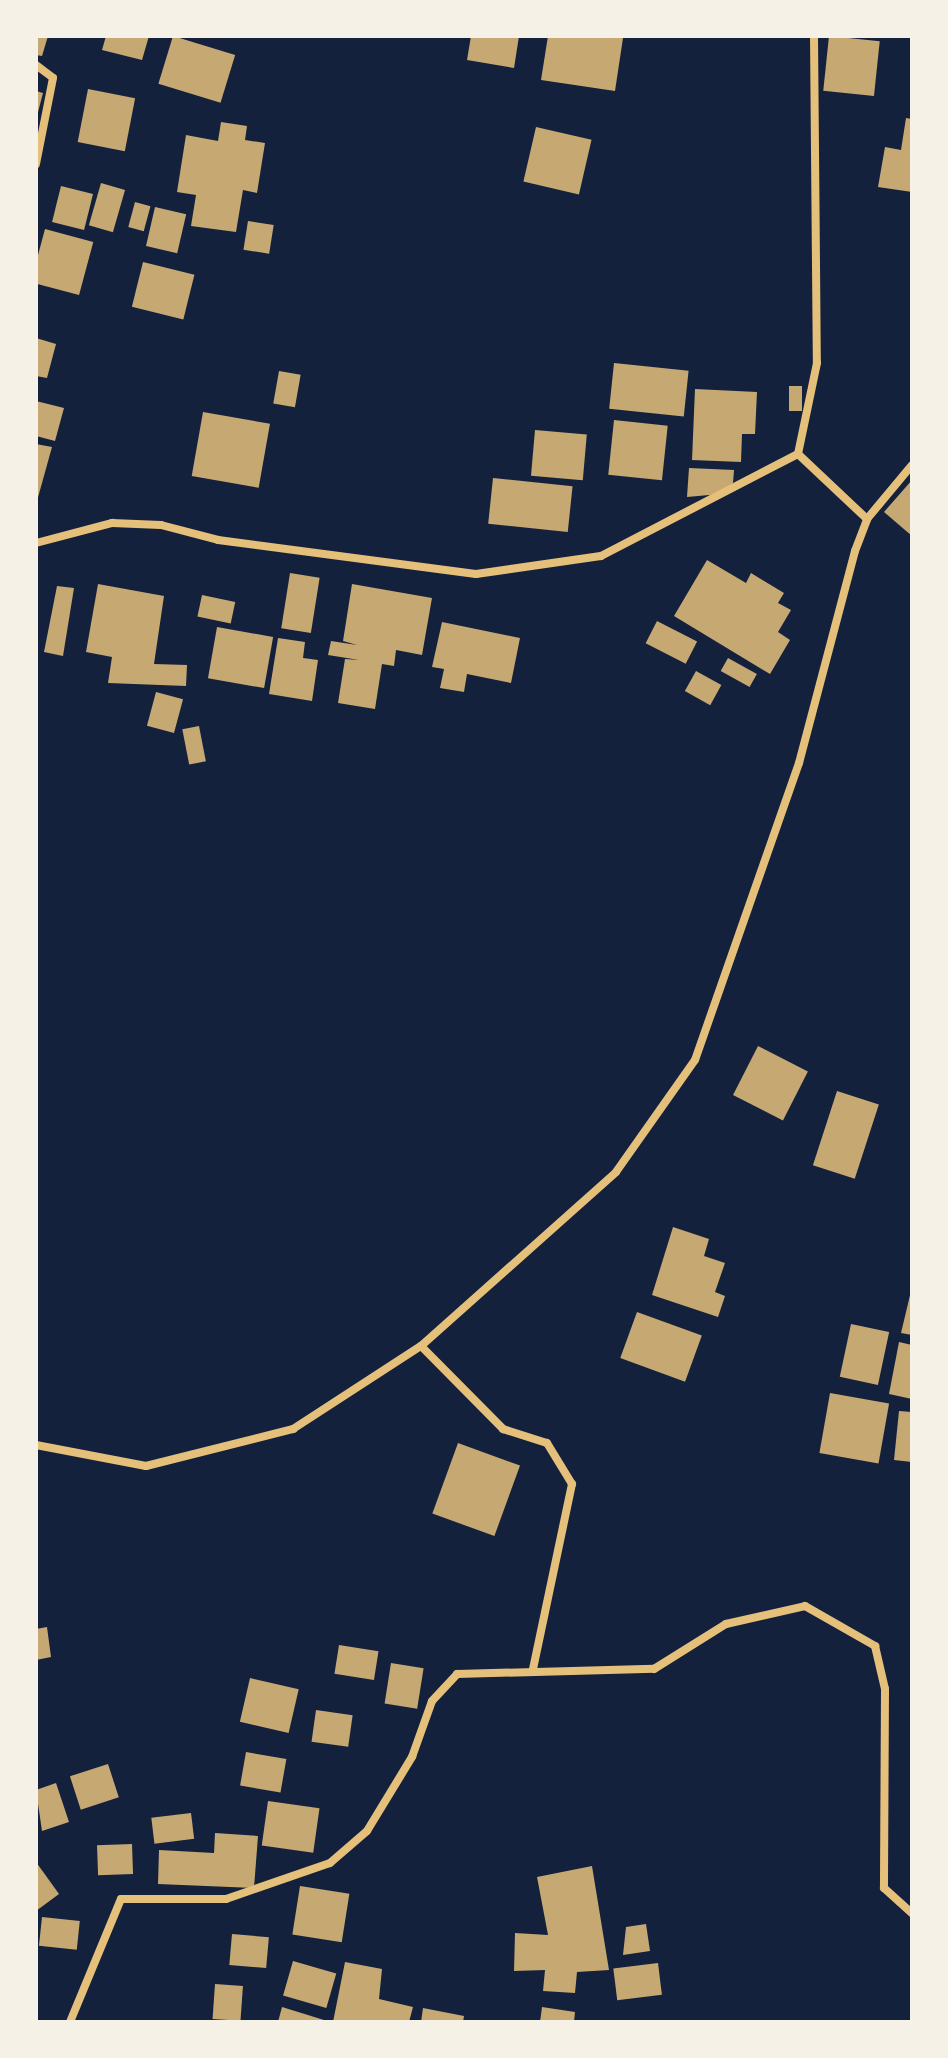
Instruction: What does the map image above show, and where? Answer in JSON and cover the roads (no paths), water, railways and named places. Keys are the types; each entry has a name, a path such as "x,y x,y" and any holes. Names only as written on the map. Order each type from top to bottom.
{"street":[{"path":"798,454 817,363 814,36"},
{"path":"36,65 53,78 36,164"},
{"path":"798,454 867,519"},
{"path":"36,543 112,523 161,525 218,540 476,574 601,556 798,454"},
{"path":"36,1445 146,1466 236,1446 293,1429 421,1346 616,1172 695,1060 799,763 867,519 912,465"},
{"path":"421,1346 503,1429 547,1443 572,1484 533,1669"},
{"path":"70,2022 121,1899 226,1899 330,1863 367,1831 412,1757 432,1701 457,1674 533,1669 654,1669 726,1624 805,1606 839,1619 875,1646 882,1675 884,1888 912,1913"}]}
